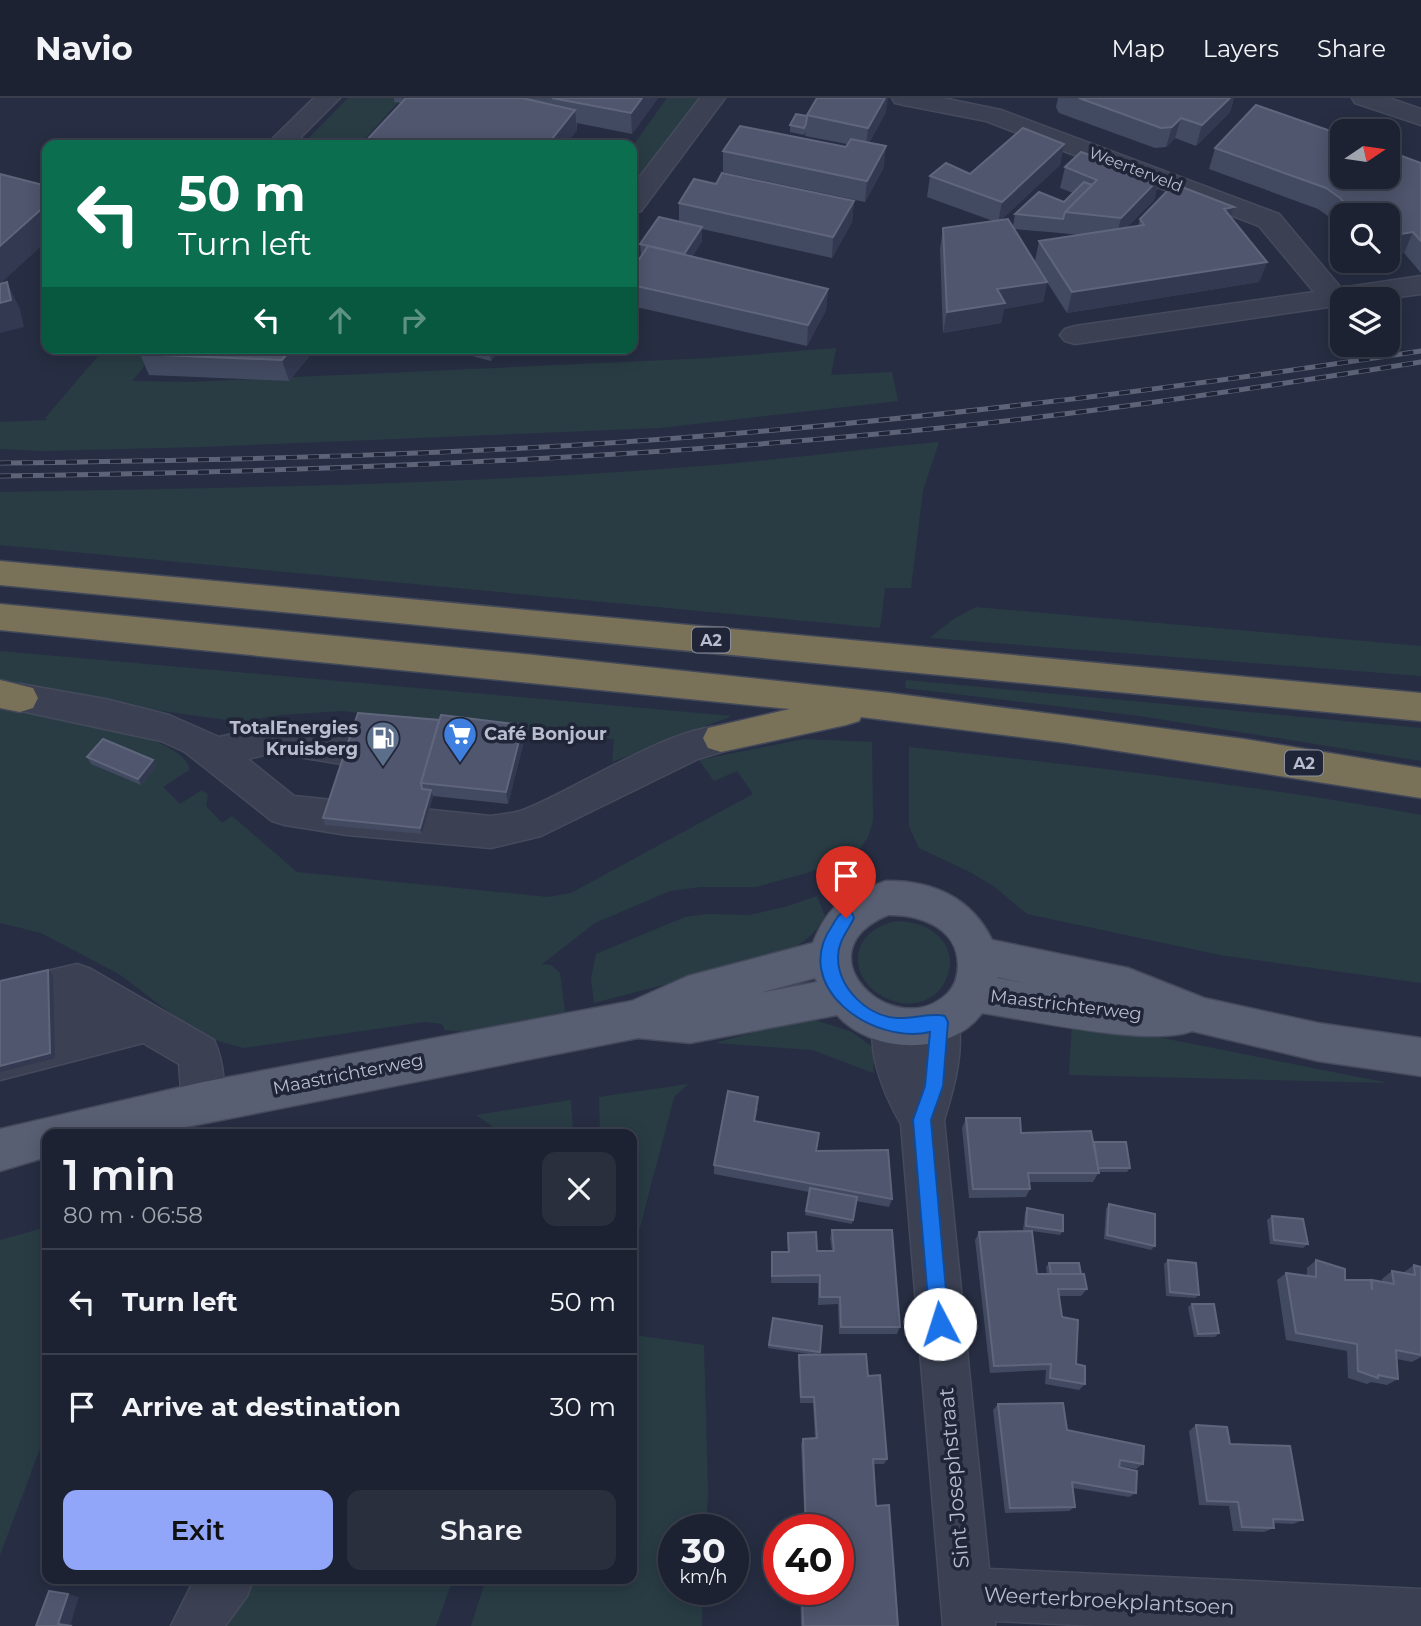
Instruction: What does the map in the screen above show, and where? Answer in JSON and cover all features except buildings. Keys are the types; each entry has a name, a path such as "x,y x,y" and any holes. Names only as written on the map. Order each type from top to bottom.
{"highway":[{"name":"A2","path":"0,573 1421,707"},
{"name":"A2","path":"0,617 880,704 1187,745 1421,783"},
{"name":"A2","path":"721,738 880,704"}],"main road":[{"path":"898,897 933,904 953,917 968,934 974,974 958,1010 939,1022 916,1027 892,1026 859,1012 843,996 832,976 830,956 834,935 854,911 874,901 898,897"},
{"name":"Maastrichterweg","path":"82,1129 203,1102 638,1019 688,994 830,956"},
{"name":"Maastrichterweg","path":"974,974 1127,1016 1202,1016 1318,1042 1421,1057"},
{"name":"Maastrichterweg","path":"638,1019 690,1024 843,996"},
{"path":"0,1150 42,1138"}],"street":[{"path":"284,140 328,98"},
{"path":"637,198 713,98"},
{"name":"Weerterveld","path":"904,98 992,115 1269,220 1330,293"},
{"path":"1364,98 1421,117"},
{"path":"1400,288 1421,285"},
{"path":"1075,335 1330,297"},
{"path":"10,696 157,725 198,742 285,810 312,837 440,851 498,829"},
{"name":"A2","path":"285,810 413,825 498,829 545,845 672,784 673,755 721,738"},
{"path":"214,753 273,739 386,756 413,825"},
{"path":"0,1000 77,982 198,1054 203,1102"},
{"path":"0,1030 111,1002"},
{"name":"Sint Josephstraat","path":"939,1022 934,1086 922,1120 967,1610"},
{"path":"0,1061 147,1023"},
{"name":"Sint Josephstraat","path":"892,1026 902,1086 922,1120"},
{"path":"197,1626 214,1595 224,1584"},
{"name":"Weerterbroekplantsoen","path":"967,1610 1421,1615"}],"shaded area":[{"path":"348,98 402,98 364,140 307,140"},
{"path":"667,98 700,98 637,181 637,140"},
{"path":"836,348 831,375 892,372 898,401 659,428 201,447 42,451 0,449 0,422 48,420 45,418 100,354 155,354 132,381 190,382 710,358"},
{"path":"939,442 923,490 911,588 885,588 880,628 0,545 0,492 338,485 592,474"},
{"path":"976,607 1421,646 1421,676 930,638 952,620"},
{"path":"0,651 732,716 612,762 614,739 341,711 281,715 240,722 113,704 0,680"},
{"path":"906,680 1421,728 1421,761 1140,716 905,688"},
{"path":"0,709 113,726 170,749 180,755 189,770 163,787 180,804 202,790 208,795 206,806 222,823 232,816 297,872 547,897 571,893 753,794 737,771 714,781 699,760 804,739 872,742 873,821 868,837 856,854 810,872 756,887 701,887 670,891 595,923 542,964 551,965 560,973 565,1012 467,1032 445,1030 442,1024 425,1022 243,1048 201,1036 119,974 41,933 0,923"},
{"path":"909,747 1230,785 1421,815 1421,983 1220,955 1027,914 995,887 919,848 909,826"},
{"path":"817,896 825,916 811,935 786,952 594,1003 591,979 596,954 685,917 708,914 749,915"},
{"path":"898,921 926,927 942,940 949,957 948,974 940,990 925,1000 905,1003 882,996 868,985 860,972 858,958 862,942 881,926"},
{"path":"815,1020 852,1032 875,1049 873,1073 813,1050 714,1043 790,1023"},
{"path":"1072,1020 1388,1083 1069,1075"},
{"path":"688,1084 674,1097 637,1239 637,1129 600,1129 599,1097"},
{"path":"571,1100 573,1129 496,1129 476,1115"},
{"path":"42,1228 42,1443 0,1555 0,1240"},
{"path":"637,1335 704,1345 707,1514 658,1514 658,1605 703,1605 702,1626 471,1626 484,1584 637,1584"},
{"path":"252,1584 451,1584 436,1626 226,1626"}],"railway":[{"path":"0,463 358,455 716,435 1069,399 1421,351"},
{"path":"0,476 222,472 444,463 777,443 955,427 1089,411 1421,362"}],"place":[{"name":"Café Bonjour","path":"460,764"},
{"name":"TotalEnergies Kruisberg","path":"383,768"}],"route":[{"path":"846,918 834,935 830,966 837,986 850,1004 870,1018 892,1026 916,1027 939,1022 934,1086 922,1120 940,1324"}]}
